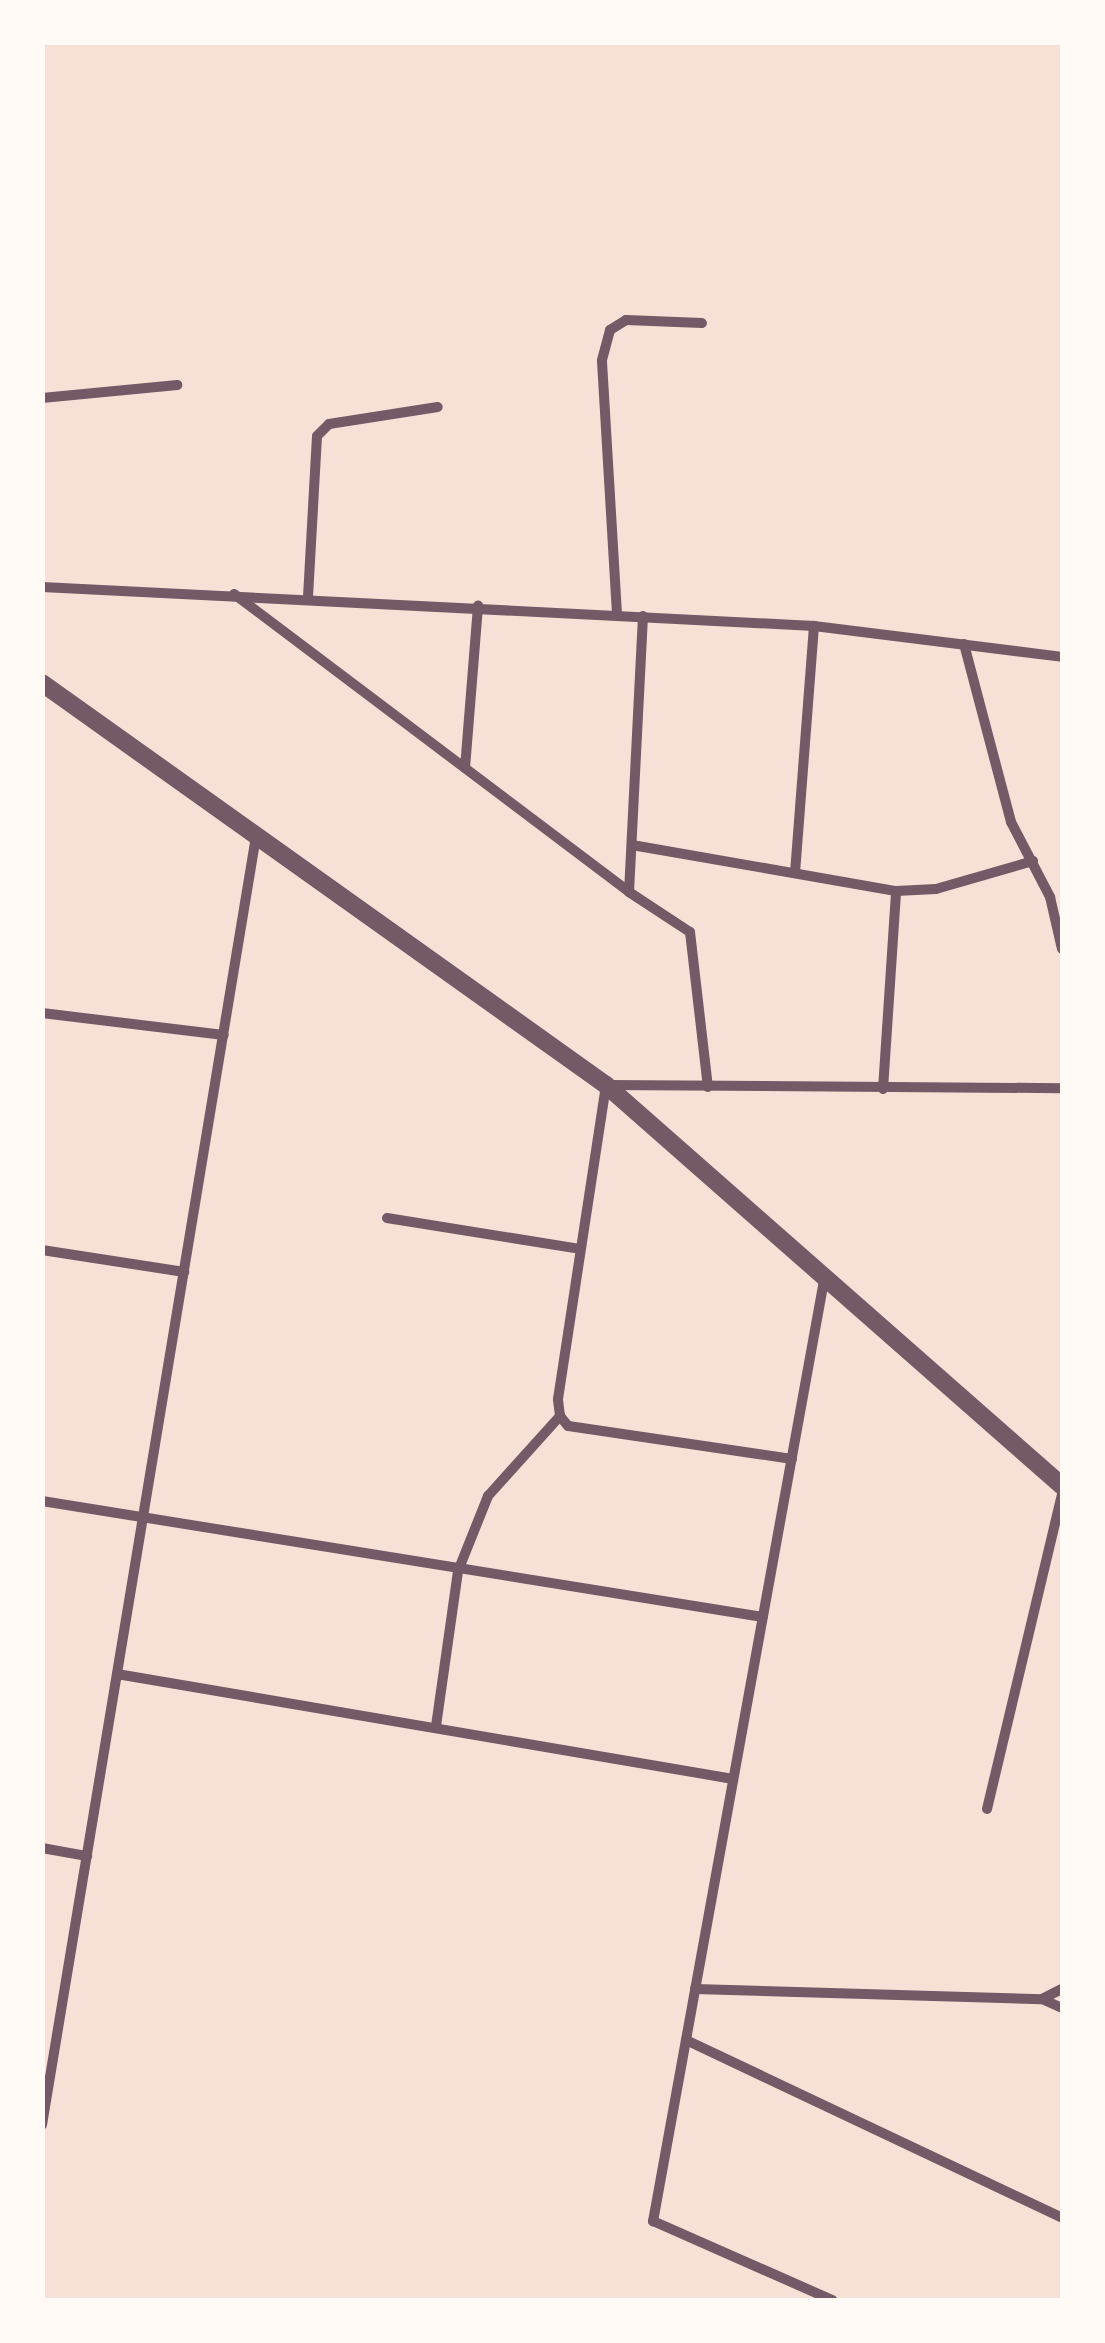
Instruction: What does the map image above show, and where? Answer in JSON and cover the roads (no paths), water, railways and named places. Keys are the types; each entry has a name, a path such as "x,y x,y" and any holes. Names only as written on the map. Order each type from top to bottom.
{"street":[{"path":"616,614 602,360 610,330 626,320 702,323"},
{"path":"42,398 177,385"},
{"path":"308,598 318,436 329,424 438,407"},
{"path":"42,587 478,606 814,626 1062,656"},
{"path":"233,594 630,892 690,932 708,1087"},
{"path":"465,768 478,606"},
{"path":"630,892 643,616"},
{"path":"795,873 814,626"},
{"path":"964,644 1006,808 1050,897 1062,949"},
{"path":"42,682 606,1085 825,1274 1062,1490 987,1809"},
{"path":"42,2125 256,836"},
{"path":"632,845 896,891 936,889 1033,861"},
{"path":"883,1089 896,891"},
{"path":"42,1012 224,1035"},
{"path":"606,1085 1062,1088"},
{"path":"606,1085 558,1399 560,1416 568,1426 792,1459"},
{"path":"387,1218 580,1249"},
{"path":"42,1250 184,1272"},
{"path":"825,1274 653,2220 832,2300"},
{"path":"436,1726 458,1571 488,1496 560,1416"},
{"path":"42,1500 763,1618"},
{"path":"117,1674 734,1779"},
{"path":"42,1848 87,1856"},
{"path":"1042,1999 1062,1989"},
{"path":"695,1990 1042,1999 1062,2008"},
{"path":"686,2040 1062,2218"}]}
